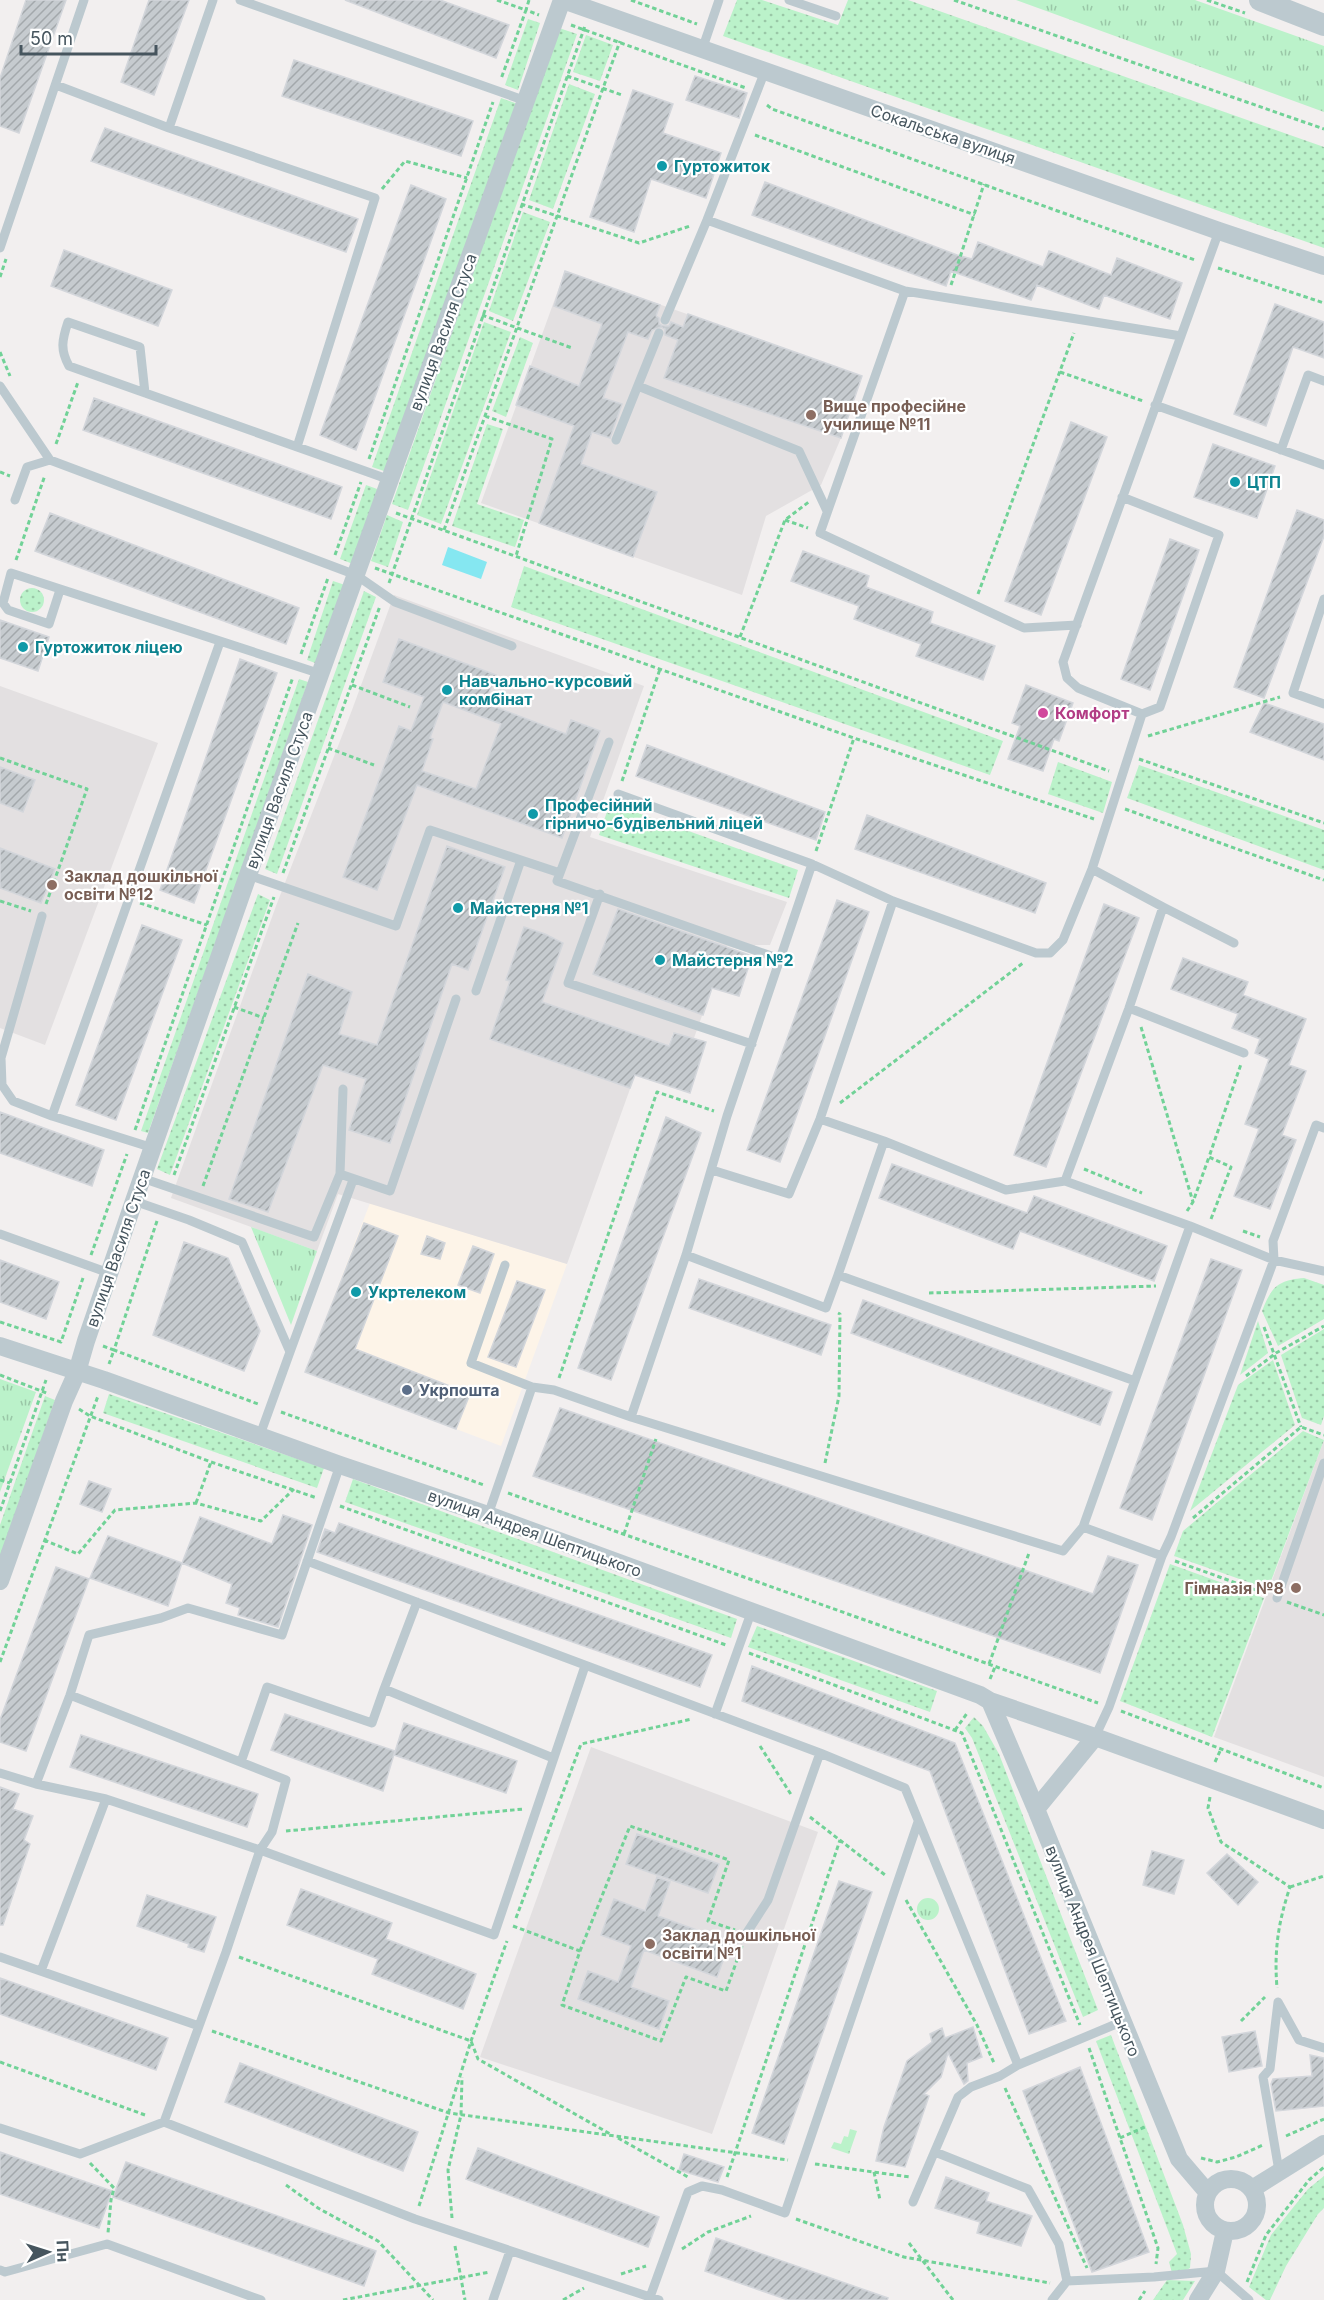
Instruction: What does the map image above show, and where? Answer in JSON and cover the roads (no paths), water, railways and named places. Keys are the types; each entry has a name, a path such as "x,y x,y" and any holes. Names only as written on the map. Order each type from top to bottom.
{"street":[{"name":"Сокальська вулиця","path":"562,0 1218,231 1324,266"},
{"name":"вулиця Василя Стуса","path":"0,1581 64,1401 77,1372 109,1273 248,875 562,0"},
{"path":"1260,0 1324,25"},
{"name":"вулиця Андрея Шептицького","path":"0,1346 488,1515 752,1610 980,1695 990,1701 1324,1820"},
{"name":"вулиця Андрея Шептицького","path":"990,1701 1179,2159 1208,2193"},
{"path":"1036,1809 1095,1737"},
{"path":"1252,2189 1324,2144"},
{"path":"1229,2179 1246,2183 1252,2189 1258,2202 1255,2217 1246,2228 1239,2231 1225,2231 1211,2223 1207,2216 1205,2200 1214,2186 1229,2179"},
{"path":"1198,2300 1216,2271 1225,2231"}],"lane":[{"path":"0,248 84,0"},
{"path":"169,128 213,0"},
{"path":"240,0 526,101"},
{"path":"702,50 719,0"},
{"path":"789,0 836,16"},
{"path":"665,320 765,71"},
{"path":"56,85 169,128 375,198 297,447"},
{"path":"707,220 905,291 1181,336"},
{"path":"1122,497 1219,535 1160,707 1143,714 1078,688 1067,678 1063,662 1077,625 1122,497 1155,405 1207,264 1218,231"},
{"path":"905,291 820,533 1024,628 1077,625"},
{"path":"145,393 140,347 68,322 61,344 69,366 145,393 297,447 365,471 390,480"},
{"path":"616,440 659,333"},
{"path":"1281,450 1308,375 1324,381"},
{"path":"0,386 50,460 332,567 358,569 394,602 512,646"},
{"path":"638,386 799,451 827,511"},
{"path":"1155,405 1324,465"},
{"path":"15,500 27,467 50,460"},
{"path":"60,590 49,624 8,610 3,603 11,573 321,674"},
{"path":"1324,598 1293,693 1324,704"},
{"path":"52,1116 220,642"},
{"path":"618,794 812,864 893,901 1036,953 1050,953 1063,940 1092,869 1143,714"},
{"path":"609,742 557,881 600,894 780,959"},
{"path":"248,875 396,926 430,830 560,873"},
{"path":"476,991 521,860"},
{"path":"631,1417 686,1254 727,1116 812,864"},
{"path":"1092,869 1234,943"},
{"path":"600,894 568,982 752,1044"},
{"path":"712,1170 789,1194 820,1119 893,901"},
{"path":"1065,1181 1133,1010 1163,907"},
{"path":"42,916 1,1058 2,1085 13,1101 52,1116 153,1148"},
{"path":"340,1174 390,1191 456,999"},
{"path":"1133,1010 1244,1053"},
{"path":"142,1178 314,1237 340,1174 343,1089"},
{"path":"820,1119 884,1141 1006,1190 1065,1181 1190,1226 1274,1260 1324,1271"},
{"path":"1095,1737 1109,1707 1162,1556 1274,1260 1273,1241 1316,1125 1324,1128"},
{"path":"686,1254 826,1308 884,1141"},
{"path":"260,1435 353,1180"},
{"path":"134,1201 242,1242 290,1352"},
{"path":"505,1265 471,1363 532,1387 554,1390 631,1417 1063,1551 1083,1527 1190,1226"},
{"path":"0,1234 109,1273"},
{"path":"838,1275 1135,1381"},
{"path":"488,1515 532,1387"},
{"path":"1276,1598 1324,1463"},
{"path":"36,1784 70,1695 88,1635 161,1618 188,1608 282,1635 340,1465"},
{"path":"1083,1527 1162,1556"},
{"path":"307,1561 820,1753 905,1788 1018,2066"},
{"path":"242,1762 267,1687 372,1723 417,1602"},
{"path":"715,1714 752,1610"},
{"path":"0,1773 36,1784 106,1799 260,1850 494,1935 535,1808 585,1666"},
{"path":"384,1689 553,1758"},
{"path":"70,1695 286,1780 272,1832 260,1850 226,1953 164,2122"},
{"path":"746,1934 768,1900 820,1753"},
{"path":"41,1971 106,1799"},
{"path":"0,2128 80,2154 164,2122 415,2219 655,2298 688,2192 702,2186 722,2190 784,2213 918,1822"},
{"path":"0,1957 199,2026"},
{"path":"1279,2171 1263,2077 1270,2069 1278,2002 1299,2040 1324,2048"},
{"path":"913,2202 958,2097 971,2087 1121,2022"},
{"path":"935,2151 1028,2189 1059,2244 1066,2283"},
{"path":"0,2270 4,2272 107,2244 261,2300"},
{"path":"493,2300 510,2251"},
{"path":"1052,2300 1066,2283 1216,2271 1245,2297"}],"water":[{"path":"448,547 487,562 481,579 442,565"}],"place":[{"name":"Гуртожиток","path":"662,166"},
{"name":"Вище професійне училище №11","path":"811,415"},
{"name":"ЦТП","path":"1235,482"},
{"name":"Гуртожиток ліцею","path":"23,647"},
{"name":"Навчально-курсовий комбінат","path":"447,690"},
{"name":"Комфорт","path":"1043,713"},
{"name":"Професійний гірничо-будівельний ліцей","path":"533,814"},
{"name":"Заклад дошкільної освіти №12","path":"52,885"},
{"name":"Майстерня №1","path":"458,908"},
{"name":"Майстерня №2","path":"660,960"},
{"name":"Укртелеком","path":"356,1292"},
{"name":"Укрпошта","path":"407,1390"},
{"name":"Гімназія №8","path":"1296,1588"},
{"name":"Заклад дошкільної освіти №1","path":"650,1944"}]}
